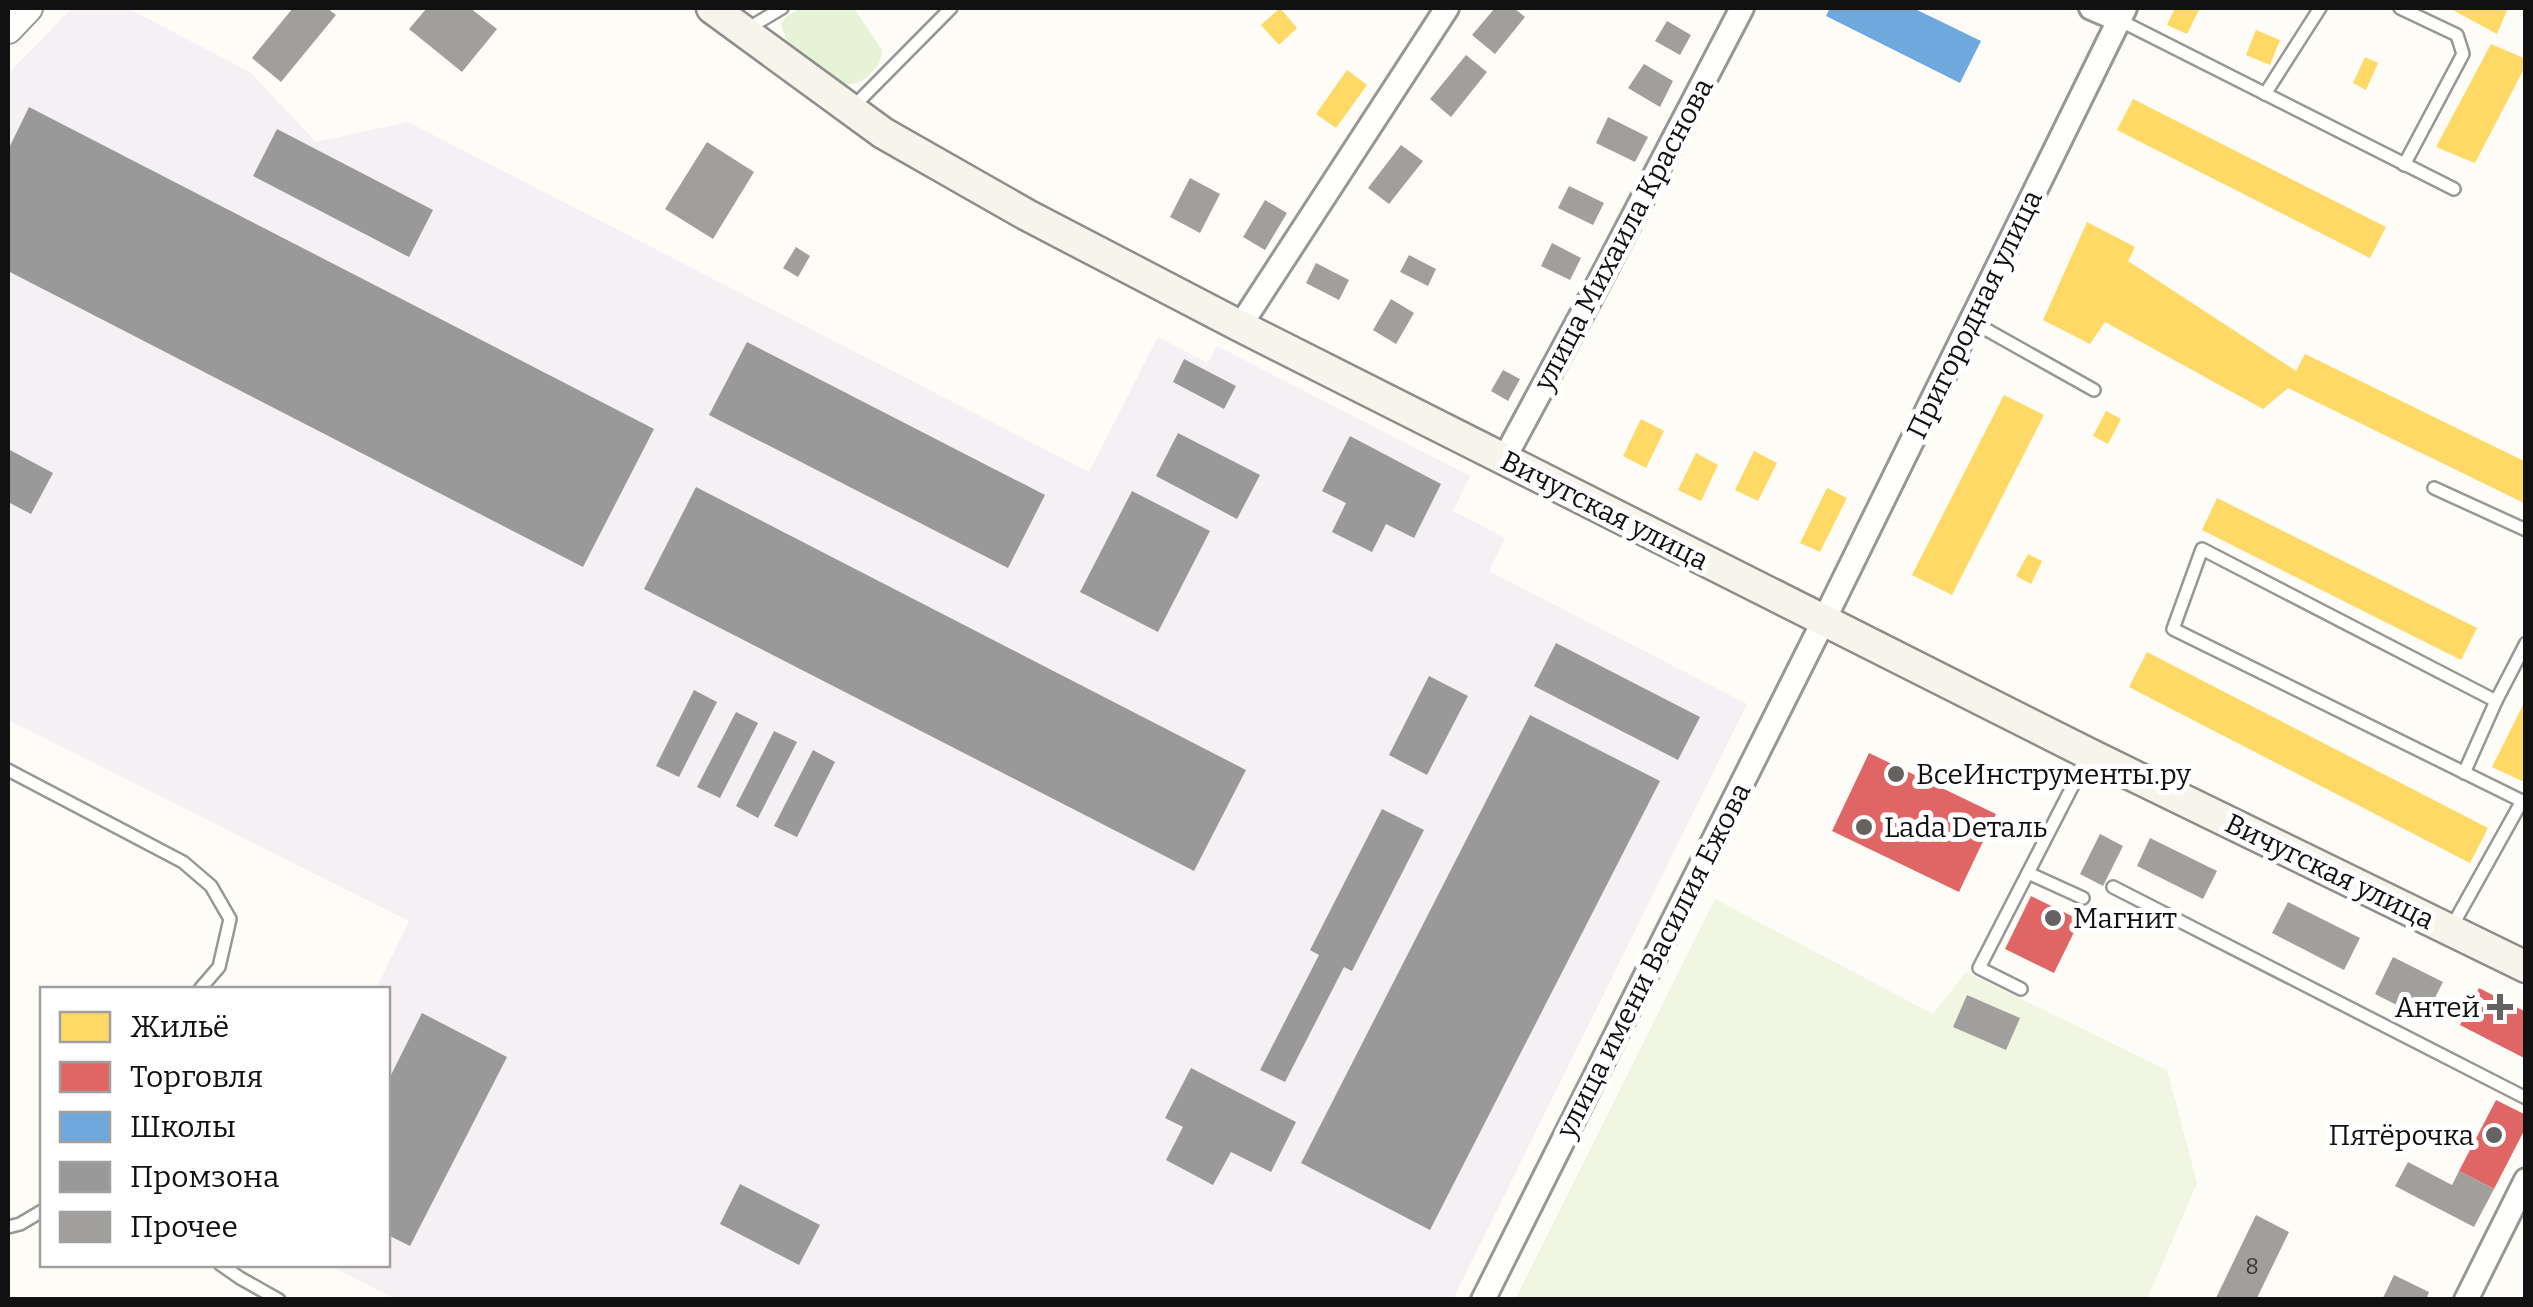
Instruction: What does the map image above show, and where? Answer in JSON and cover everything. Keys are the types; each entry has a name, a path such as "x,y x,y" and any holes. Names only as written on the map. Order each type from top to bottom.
{"main road":[{"name":"Вичугская улица","path":"731,16 850,110 1027,216 2089,754 2526,966"}],"street":[{"path":"8,29 28,8"},
{"path":"1240,326 1447,8"},
{"name":"улица Михаила Краснова","path":"1504,459 1742,8"},
{"path":"2091,8 2122,14"},
{"name":"Пригородная улица","path":"1824,620 2122,14"},
{"name":"улица имени Василия Ежова","path":"1483,1300 1824,620"},
{"path":"2468,1299 2526,1180"}],"lane":[{"path":"731,16 782,8"},
{"path":"850,110 950,8"},
{"path":"2264,94 2320,8"},
{"path":"2400,8 2457,34 2463,54 2404,165"},
{"path":"2122,14 2264,94 2454,188"},
{"path":"1971,320 2094,390"},
{"path":"2434,488 2526,530"},
{"path":"2450,930 2522,801 2173,629 2202,549 2496,701"},
{"path":"2464,773 2526,643"},
{"path":"2021,989 1979,968 2089,754"},
{"path":"8,770 183,862 211,886 230,919 218,966 202,987"},
{"path":"2028,873 2083,898"},
{"path":"2113,888 2526,1098"},
{"path":"8,1227 40,1211"},
{"path":"224,1267 279,1300"}],"shaded area":[{"path":"72,8 127,8 250,72 316,142 408,122 1089,472 1158,337 1208,363 1217,346 1470,476 1453,511 1505,538 1489,571 1747,704 1453,1299 397,1300 333,1267 390,1267 390,987 377,987 409,921 8,720 8,74"}],"green space":[{"path":"801,8 854,8 882,50 867,77 857,83 835,81 787,41 781,24"},
{"path":"1715,899 1933,1014 1966,972 2167,1070 2197,1183 2147,1299 1515,1300"}],"building: Жильё":[{"path":"1280,8 1297,28 1279,45 1261,25"},
{"path":"2175,8 2200,8 2187,34 2167,25"},
{"path":"2449,8 2508,8 2497,34"},
{"path":"2256,30 2280,40 2270,65 2246,55"},
{"path":"2491,44 2526,59 2526,65 2475,163 2436,147"},
{"path":"2365,57 2378,63 2366,90 2353,83"},
{"path":"1347,70 1367,85 1336,128 1316,114"},
{"path":"2133,99 2386,227 2370,258 2117,130"},
{"path":"2087,222 2135,247 2128,261 2296,371 2305,354 2526,462 2526,504 2288,388 2263,409 2105,322 2090,344 2043,320"},
{"path":"2004,395 2044,415 1952,595 1912,575"},
{"path":"2106,411 2121,419 2108,444 2093,436"},
{"path":"1641,419 1664,431 1646,468 1623,456"},
{"path":"1754,451 1777,463 1758,501 1735,490"},
{"path":"1696,453 1718,465 1701,501 1678,490"},
{"path":"1827,488 1847,498 1820,552 1800,543"},
{"path":"2217,498 2477,628 2461,660 2202,530"},
{"path":"2028,554 2042,561 2031,584 2016,576"},
{"path":"2147,652 2488,828 2470,863 2129,687"},
{"path":"2526,699 2526,783 2492,767"}],"building: Торговля":[{"path":"1869,753 1996,814 1959,892 1832,831"},
{"path":"2031,896 2080,920 2054,973 2005,949"},
{"path":"2479,988 2526,1012 2526,1059 2460,1025"},
{"path":"2496,1100 2526,1115 2526,1127 2494,1189 2459,1171"}],"building: Школы":[{"path":"1830,8 1913,8 1981,41 1960,83 1826,16"}],"building: Промзона":[{"path":"29,107 654,429 583,567 8,271 8,150"},
{"path":"277,129 433,210 409,257 253,176"},
{"path":"747,342 1045,495 1008,568 709,415"},
{"path":"1184,359 1236,386 1224,409 1173,382"},
{"path":"1178,433 1260,475 1237,519 1156,476"},
{"path":"1350,436 1441,484 1414,538 1386,524 1372,552 1332,532 1346,503 1322,491"},
{"path":"8,449 53,473 31,514 8,502"},
{"path":"696,487 1246,770 1194,871 644,589"},
{"path":"1132,491 1210,531 1158,632 1080,592"},
{"path":"1556,643 1700,717 1678,760 1534,686"},
{"path":"1429,676 1468,696 1427,775 1389,755"},
{"path":"694,690 717,702 679,777 656,766"},
{"path":"736,712 758,723 720,798 697,787"},
{"path":"1530,715 1660,781 1430,1230 1301,1163"},
{"path":"774,731 797,742 758,818 736,806"},
{"path":"813,750 835,762 797,837 774,826"},
{"path":"1382,809 1424,830 1352,971 1344,967 1285,1082 1260,1070 1319,955 1310,950"},
{"path":"422,1013 507,1057 410,1246 390,1236 390,1077"},
{"path":"1191,1068 1296,1122 1271,1172 1231,1152 1213,1185 1166,1160 1183,1127 1165,1118"},
{"path":"740,1184 820,1225 799,1265 720,1224"}],"building: Прочее":[{"path":"293,8 327,8 336,15 281,82 252,58"},
{"path":"427,8 470,8 497,29 462,72 409,29"},
{"path":"1495,8 1514,8 1525,17 1495,54 1472,35"},
{"path":"1667,21 1691,35 1680,55 1655,41"},
{"path":"1466,55 1487,72 1451,117 1430,99"},
{"path":"1644,64 1673,81 1660,107 1628,88"},
{"path":"1608,117 1648,137 1635,162 1596,143"},
{"path":"707,142 754,172 713,239 665,209"},
{"path":"1401,145 1423,161 1389,204 1368,188"},
{"path":"1190,178 1220,194 1200,233 1170,217"},
{"path":"1569,186 1604,203 1593,225 1558,208"},
{"path":"1265,200 1287,213 1265,250 1243,237"},
{"path":"1552,243 1581,258 1570,280 1541,266"},
{"path":"796,247 810,256 798,277 783,268"},
{"path":"1409,255 1436,269 1428,286 1400,272"},
{"path":"1316,263 1349,280 1339,300 1306,283"},
{"path":"1391,299 1414,313 1396,344 1373,330"},
{"path":"1503,370 1520,379 1508,401 1491,391"},
{"path":"2100,834 2123,846 2103,886 2080,874"},
{"path":"2150,838 2217,871 2203,899 2137,866"},
{"path":"2288,902 2360,938 2344,970 2272,933"},
{"path":"2393,957 2443,982 2424,1019 2375,994"},
{"path":"1967,995 2020,1018 2006,1050 1953,1027"},
{"path":"2408,1162 2452,1185 2459,1171 2494,1189 2474,1227 2395,1186"},
{"path":"2256,1215 2289,1232 2256,1300 2215,1300"},
{"path":"2394,1275 2429,1292 2426,1300 2382,1300"}],"place":[{"name":"ВсеИнструменты.ру","path":"1896,774"},
{"name":"Lada Dеталь","path":"1864,827"},
{"name":"Магнит","path":"2053,918"},
{"name":"Антей","path":"2500,1007"},
{"name":"Пятёрочка","path":"2494,1135"}]}
